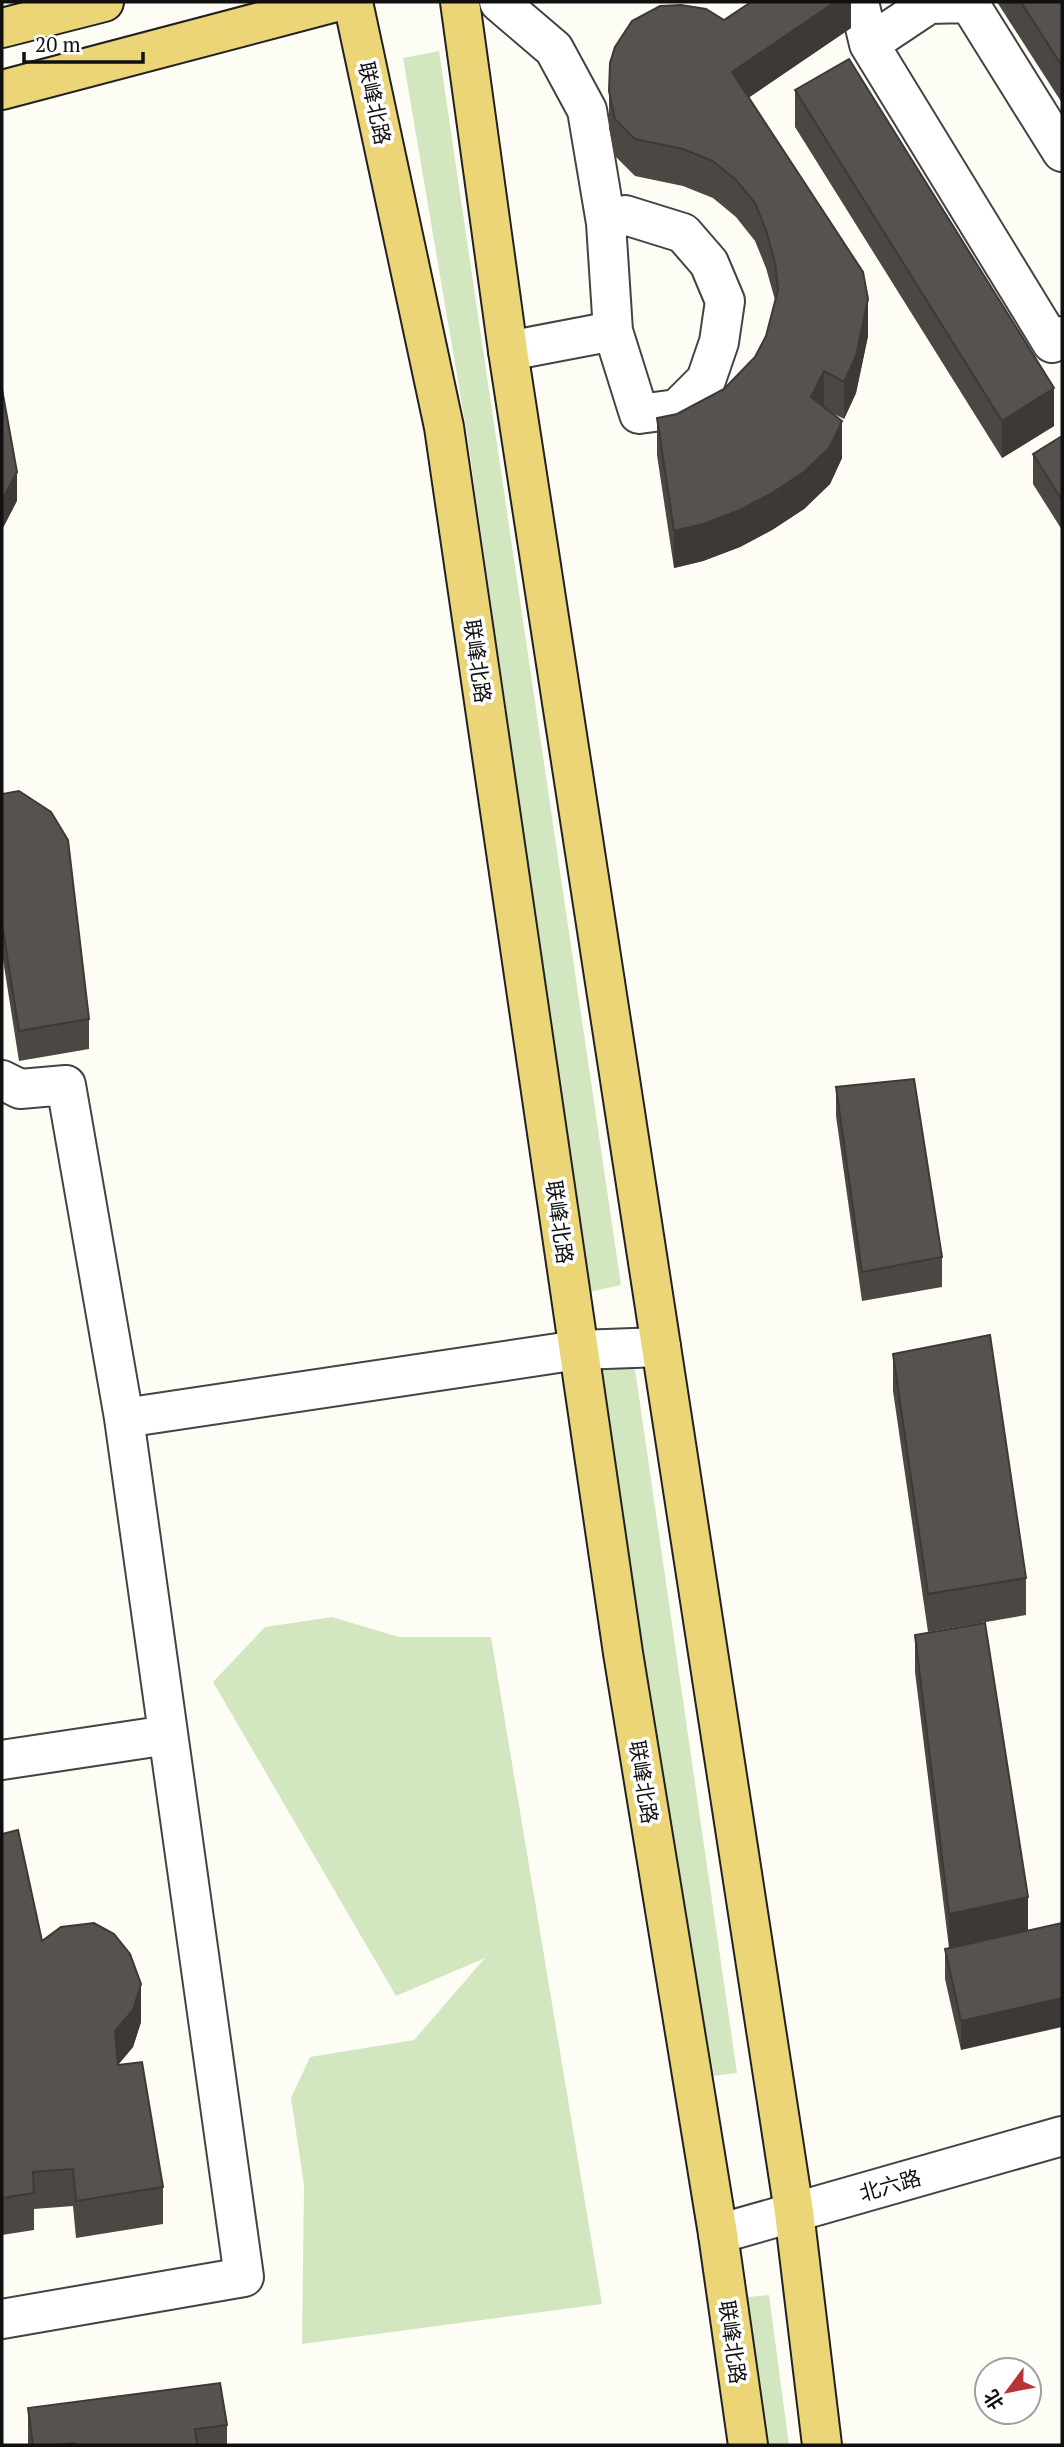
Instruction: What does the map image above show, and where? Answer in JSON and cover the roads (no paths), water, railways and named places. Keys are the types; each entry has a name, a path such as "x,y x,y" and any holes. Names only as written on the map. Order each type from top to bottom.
{"main road":[{"path":"2,28 104,2"},
{"path":"2,90 336,2"},
{"name":"联峰北路","path":"353,2 444,427 623,1653 718,2234 748,2445"},
{"path":"460,2 508,351 794,2212 822,2445"}],"street":[{"path":"499,2 554,49 587,110 607,223 613,331 639,414 677,409 706,380 719,342 725,301 709,263 683,233 625,215 607,223"},
{"path":"859,2 869,44 1052,343 1062,336"},
{"path":"869,44 929,4 969,3 1062,152"},
{"path":"508,351 613,331"},
{"path":"2,1080 20,1088 66,1085 124,1418 244,2277 2,2319"},
{"path":"124,1418 578,1350 661,1348"},
{"path":"2,1760 168,1735"},
{"name":"北六路","path":"718,2234 1062,2136"}]}
